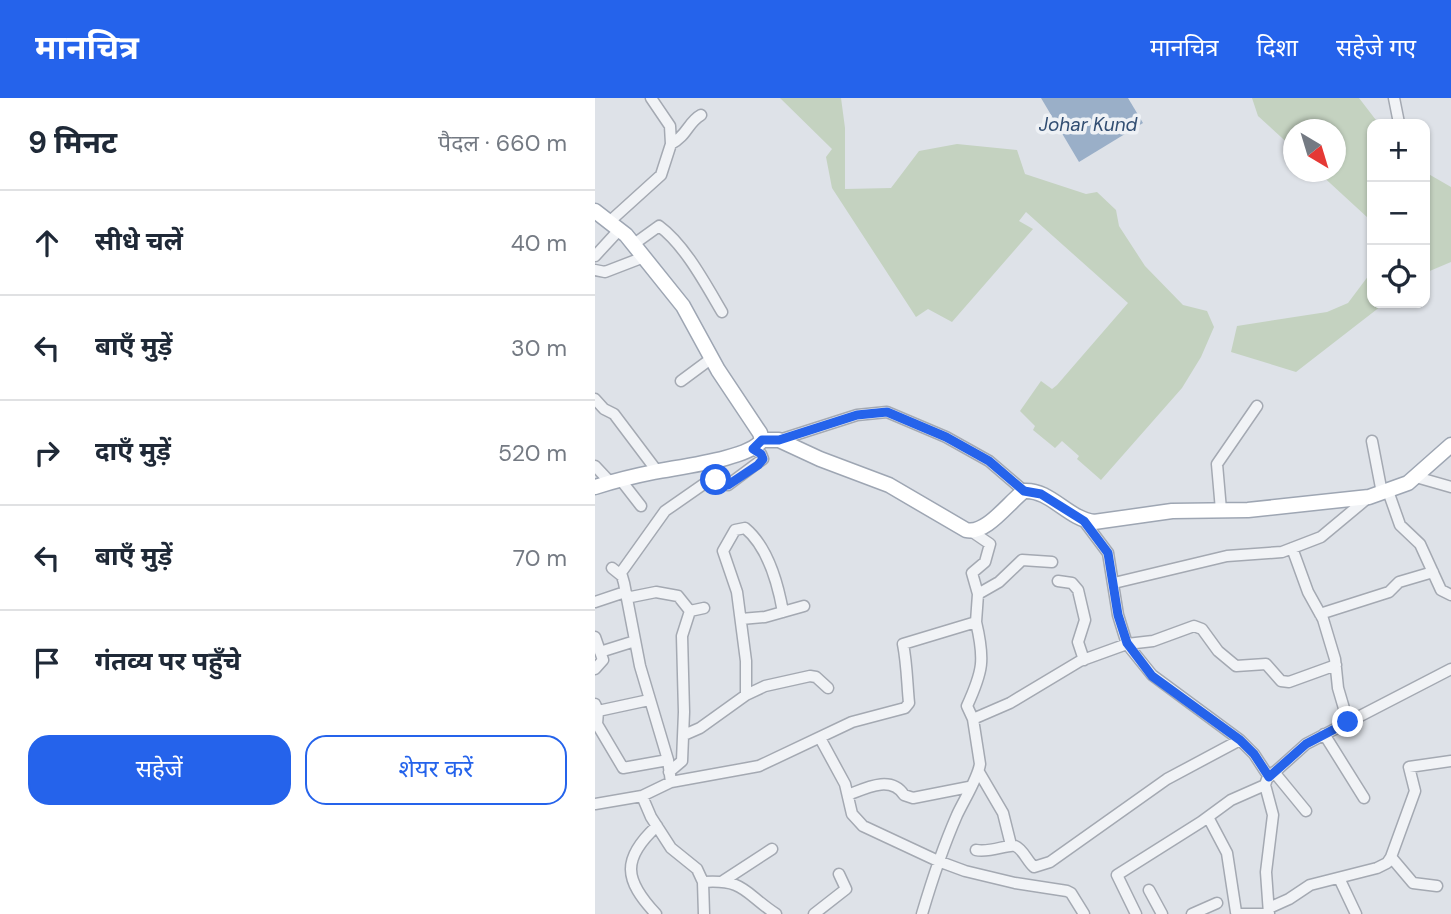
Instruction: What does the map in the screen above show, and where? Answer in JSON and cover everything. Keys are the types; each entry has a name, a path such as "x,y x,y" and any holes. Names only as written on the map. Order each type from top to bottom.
{"main road":[{"path":"595,211 634,244 683,306 712,358 760,433 758,444"},
{"path":"595,487 657,471 716,460 758,444 779,440 889,485 971,531 981,529 1024,491 1041,494 1084,521 1094,522 1172,511 1279,507 1380,494 1403,486 1451,445"}],"street":[{"path":"595,256 614,226 661,175 671,144 670,126 651,98"},
{"path":"1394,98 1398,119"},
{"path":"671,144 686,133 695,118 701,115"},
{"path":"634,244 659,226 694,266 722,312"},
{"path":"595,270 605,272 644,257"},
{"path":"681,381 712,358"},
{"path":"595,399 604,409 614,414 657,471"},
{"path":"1221,510 1217,464 1257,406"},
{"path":"779,440 857,415 887,412 946,437 989,461 1024,491"},
{"path":"1372,441 1380,494 1400,525 1420,544 1441,590 1451,595"},
{"path":"670,777 668,760 635,641 624,583 616,571 665,511 677,501 711,479 728,485 758,465 763,459 758,444"},
{"path":"595,466 641,506"},
{"path":"1416,477 1451,487"},
{"path":"1114,583 1227,556 1282,552 1321,537 1380,494"},
{"path":"1084,521 1108,553 1118,615 1127,643 1152,676 1240,740 1254,754 1269,778 1306,811"},
{"path":"746,695 746,661 737,592 723,551 735,530 745,528 759,545 775,577 783,612"},
{"path":"922,914 937,861 969,787 979,772 973,719 967,706 977,683 983,653 976,622 978,594 972,573 985,562 990,544 971,531"},
{"path":"1292,548 1308,592 1320,614 1336,665 1338,688 1348,722"},
{"path":"978,594 999,582 1023,560 1052,562"},
{"path":"1320,614 1389,592 1399,582 1433,572"},
{"path":"1058,581 1072,583 1078,590 1084,620 1078,646 1084,660"},
{"path":"595,601 625,593 631,597 656,592 678,596 690,611"},
{"path":"741,619 804,606"},
{"path":"690,611 705,608"},
{"path":"595,804 642,796 670,777 683,761 682,636 690,611"},
{"path":"670,777 759,766 852,722 905,708 909,703 908,667 903,644 976,622"},
{"path":"973,719 1010,703 1084,660 1127,643 1153,641 1194,626 1202,629 1218,651 1236,666 1266,664 1281,681 1289,682 1336,665"},
{"path":"595,637 603,660 595,669"},
{"path":"600,652 635,641"},
{"path":"1136,914 1117,875 1269,778 1306,744 1451,669"},
{"path":"684,735 701,728 746,695 765,686 810,676 816,677 828,688"},
{"path":"649,699 596,708 597,724 623,768 668,760"},
{"path":"1324,734 1364,798"},
{"path":"820,738 845,784 849,807 857,821 937,861 965,871 1015,883 1067,891 1084,914"},
{"path":"976,850 986,852 1011,845 1018,847 1034,867 1050,862 1167,779 1240,740"},
{"path":"1208,817 1227,853 1236,912 1269,912 1310,885 1387,863 1415,791 1409,767 1451,761"},
{"path":"979,772 1003,813 1011,845"},
{"path":"1269,778 1273,815 1266,872 1269,912"},
{"path":"848,795 875,785 898,786 904,795 913,798 969,787"},
{"path":"642,796 671,848 697,869 703,882 704,914"},
{"path":"656,914 633,886 631,872 636,847 657,826"},
{"path":"723,881 772,849"},
{"path":"1391,858 1413,883 1437,886"},
{"path":"814,914 846,889 838,874"},
{"path":"1339,878 1356,914"},
{"path":"703,882 723,881 738,884 776,914"},
{"path":"1149,890 1162,914"},
{"path":"1192,914 1217,903"}],"green space":[{"path":"780,98 841,98 845,128 845,189 891,188 919,151 957,144 1017,150 1025,174 1086,194 1097,192 1116,210 1119,226 1145,266 1183,305 1207,311 1214,327 1201,357 1182,388 1101,480 1077,459 1079,456 1062,441 1055,448 1033,430 1035,426 1020,411 1041,381 1052,389 1057,385 1128,303 1026,212 1019,221 1033,229 952,322 928,309 916,317 832,188 826,157 832,149"},
{"path":"1252,98 1359,98 1375,119 1367,119 1367,217 1329,182 1346,182 1346,119 1283,119 1283,139 1258,116"},
{"path":"1430,175 1451,187 1451,262 1430,271"},
{"path":"1367,278 1367,308 1379,308 1296,372 1231,352 1237,326 1327,312 1348,303"}],"water":[{"name":"Johar Kund","path":"1041,98 1128,98 1143,123 1079,162"}],"route":[{"path":"716,480 728,485 758,465 763,459 761,454 753,449 762,440 779,440 857,415 887,412 921,425 989,461 1024,491 1035,491 1084,521 1108,553 1118,615 1127,643 1152,676 1240,740 1254,754 1269,777 1306,744 1348,722"}]}
